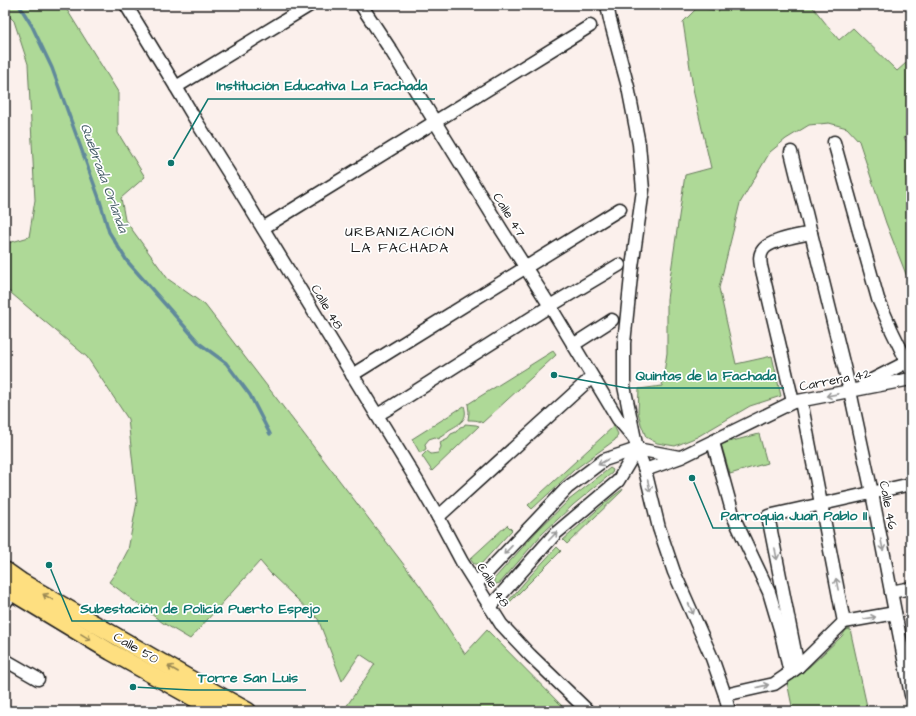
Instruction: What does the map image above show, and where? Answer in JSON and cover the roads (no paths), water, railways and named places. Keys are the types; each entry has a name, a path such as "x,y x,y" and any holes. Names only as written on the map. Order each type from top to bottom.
{"main road":[{"name":"Calle 50","path":"5,570 29,586 248,711"},
{"name":"Calle 50","path":"8,594 217,711"}],"street":[{"name":"Calle 48","path":"126,5 377,416 500,624 588,711"},
{"path":"176,87 310,5"},
{"name":"Calle 47","path":"361,5 392,52 550,306 618,419 636,444"},
{"path":"607,5 628,87 638,136 643,190 632,267 624,343 624,386 636,444 645,470 659,528 672,565 712,658 725,695 728,710"},
{"path":"263,228 590,26"},
{"path":"834,142 878,299 909,366 850,391"},
{"name":"Calle 46","path":"791,152 850,391 872,493 911,695"},
{"path":"352,375 620,209"},
{"path":"811,233 773,242 763,250 760,257 821,504 844,622"},
{"path":"377,416 550,306 619,265"},
{"path":"573,345 612,320"},
{"path":"438,517 592,377"},
{"name":"Carrera 42","path":"645,470 681,457 797,402 911,379"},
{"path":"713,442 734,518 769,592 794,670"},
{"path":"490,607 555,534 618,480 636,444"},
{"path":"476,584 567,488 604,460 636,444 681,457"},
{"path":"794,670 768,516 911,484"},
{"path":"891,592 911,588"},
{"path":"725,695 774,684 794,670 844,622 895,613"},
{"path":"5,660 38,679"}],"waterway":[{"name":"Quebrada Orlanda","path":"19,5 32,26 52,68 99,198 109,232 127,261 200,344 226,363 250,395 270,434"}],"place":[{"name":"Institución Educativa La Fachada","path":"171,163"},
{"name":"Quintas de la Fachada","path":"554,375"},
{"name":"Parroquia Juan Pablo II","path":"692,478"},
{"name":"Subestación de Policía Puerto Espejo","path":"49,565"},
{"name":"Torre San Luis","path":"133,687"}],"district":[{"name":"URBANIZACIÓN LA FACHADA","path":"400,240"}]}
